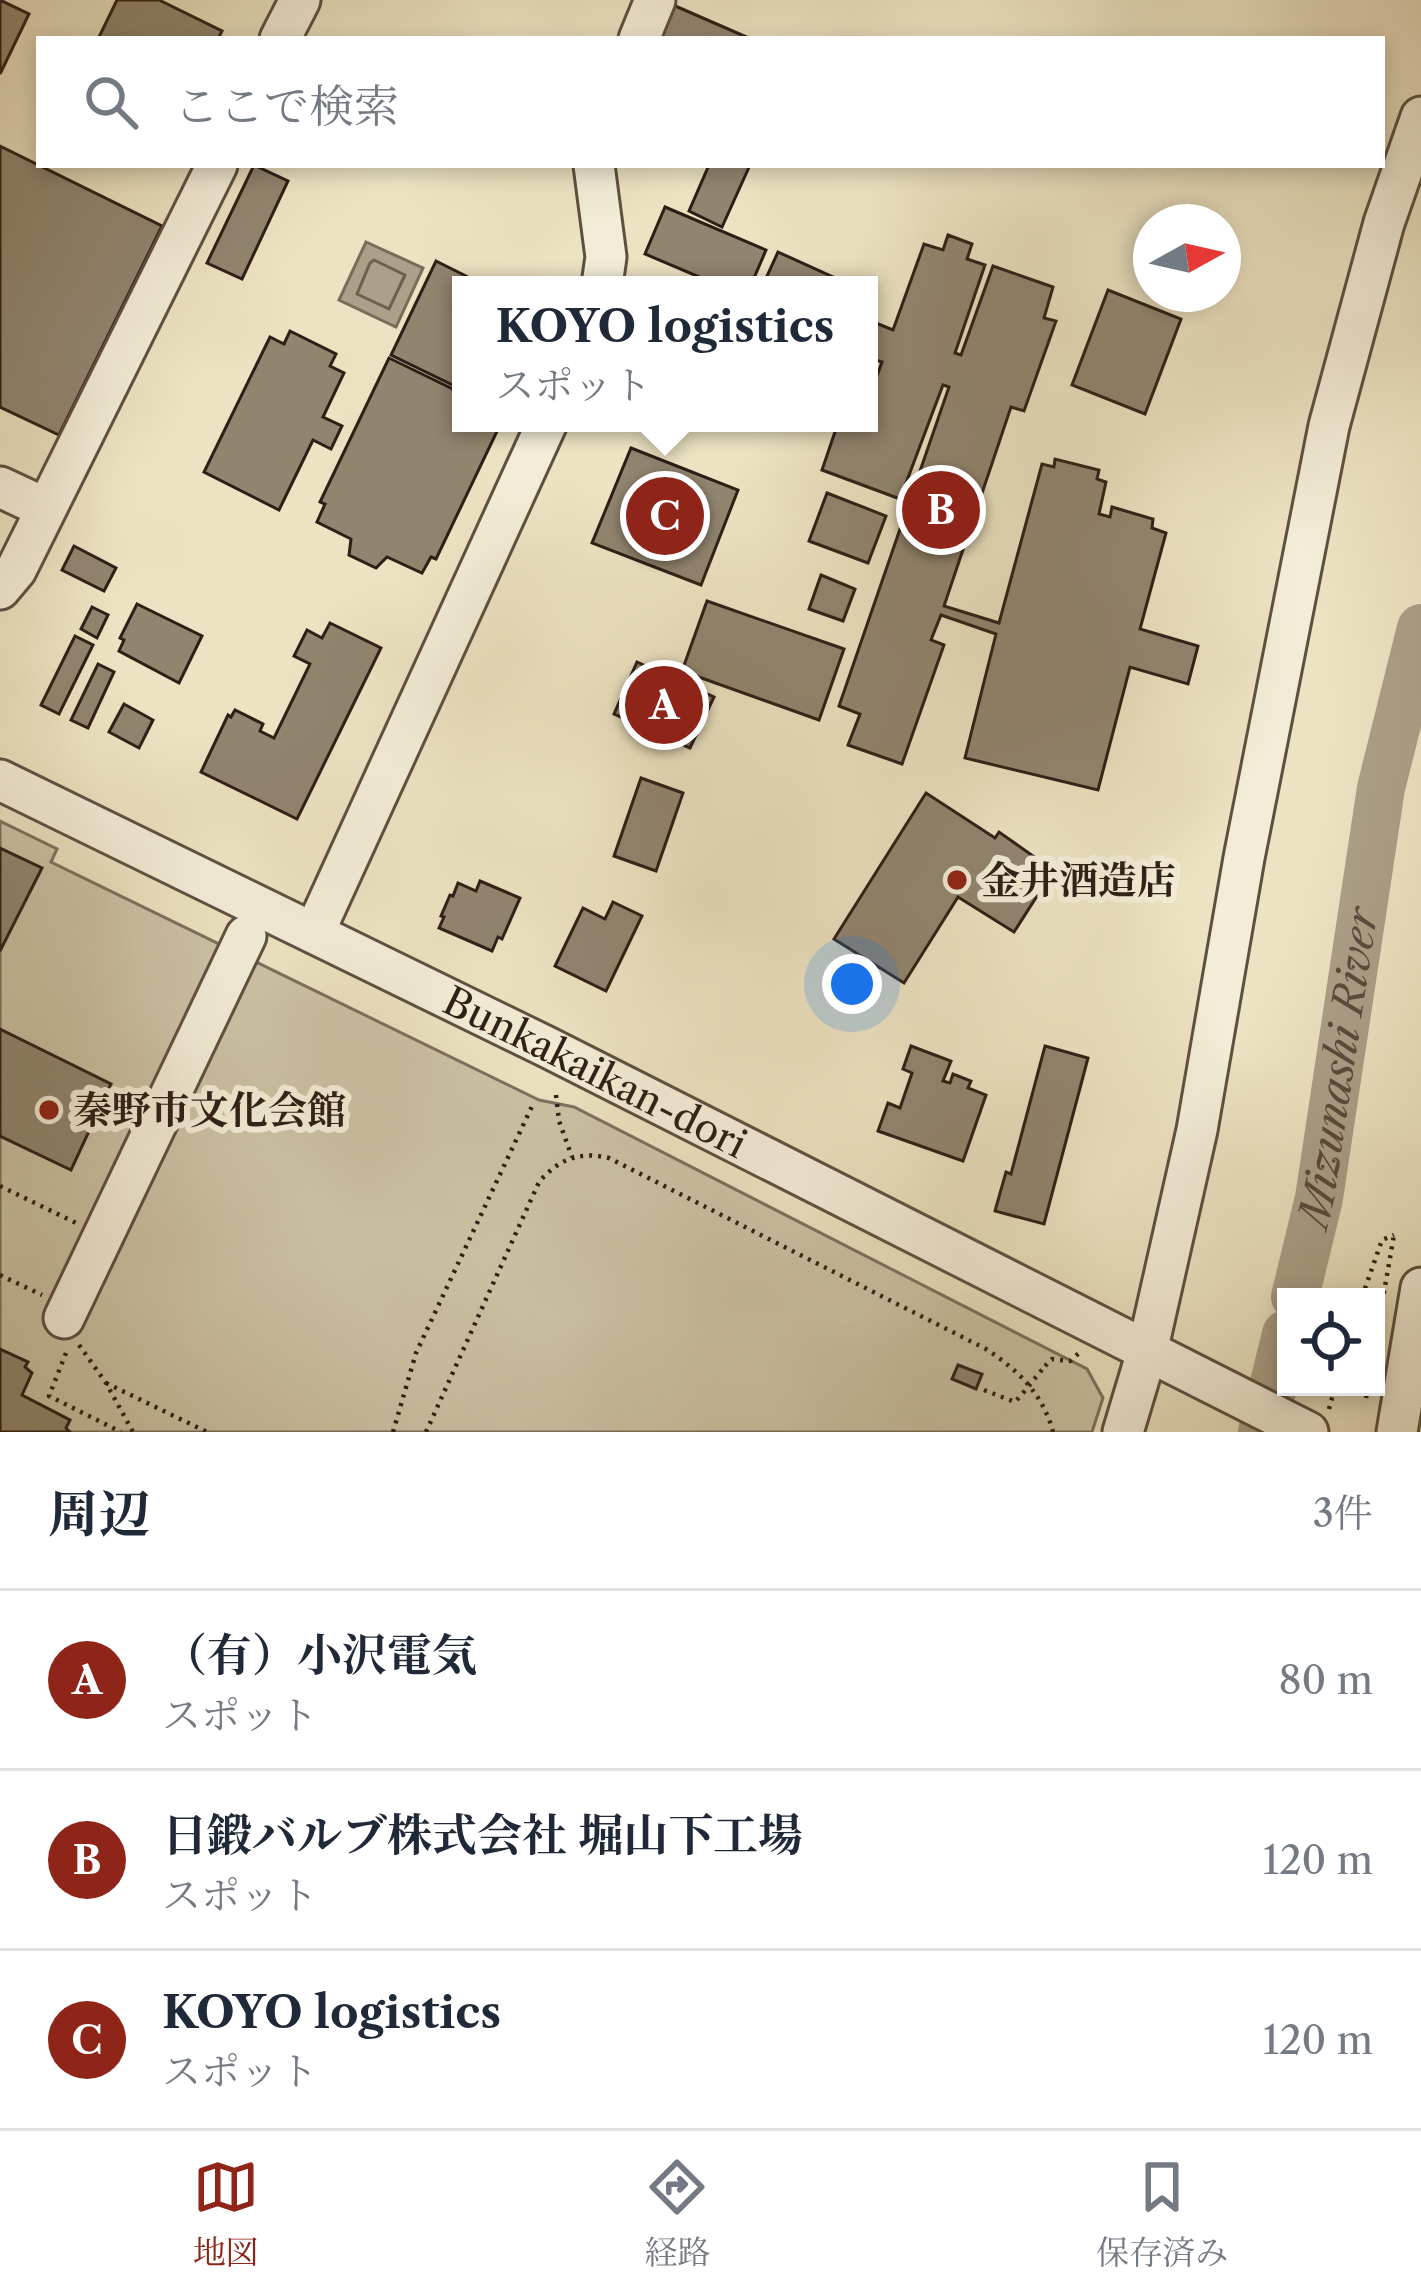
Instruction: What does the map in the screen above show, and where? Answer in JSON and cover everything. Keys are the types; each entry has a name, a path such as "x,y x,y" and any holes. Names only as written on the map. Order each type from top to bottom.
{"street":[{"path":"282,36 300,0"},
{"path":"639,36 655,0"},
{"path":"1123,1432 1147,1352 1197,1130 1316,482 1384,223 1421,117"},
{"path":"0,589 16,570 215,168"},
{"path":"594,168 606,257 603,276"},
{"path":"314,933 544,432"},
{"path":"0,487 44,508"},
{"name":"Bunkakaikan-dori","path":"0,780 547,1047 1308,1432"},
{"path":"66,1313 246,936"},
{"path":"1396,1432 1421,1288"}],"path":[{"path":"556,1095 572,1157"},
{"path":"392,1432 416,1353 534,1102"},
{"path":"426,1432 539,1182 554,1166 591,1154 609,1158 986,1349 1036,1392 1053,1432"},
{"path":"0,1186 101,1235"},
{"path":"1365,1288 1382,1240 1394,1235"},
{"path":"0,1275 66,1313"},
{"path":"121,1432 49,1396 73,1336 133,1432"},
{"path":"984,1390 1015,1402 1052,1359 1070,1361 1079,1353"},
{"path":"106,1383 207,1432"}],"shaded area":[{"path":"0,821 57,849 51,862 539,1100 574,1107 1087,1369 1103,1398 1092,1432 0,1432"}],"water":[{"path":"366,242 423,268 396,327 339,300"}],"building":[{"path":"0,0 29,14 0,74"},
{"path":"117,0 159,0 222,31 220,36 99,36"},
{"path":"673,5 744,36 659,36"},
{"path":"0,146 36,164 36,168 162,226 59,435 0,407"},
{"path":"253,168 288,181 242,279 207,263"},
{"path":"708,168 749,168 722,227 689,211"},
{"path":"665,207 766,250 755,276 697,276 645,254"},
{"path":"948,235 972,244 967,259 985,265 955,353 961,355 993,266 1053,287 1044,318 1056,321 1024,411 1011,407 944,606 999,623 1042,464 1054,467 1055,459 1099,470 1097,479 1106,482 1099,514 1110,517 1112,507 1153,519 1152,528 1166,533 1140,629 1198,646 1188,684 1130,667 1098,790 965,758 996,634 941,615 931,640 944,645 902,764 848,745 860,714 839,706 949,387 943,385 900,499 822,470 835,432 878,432 882,362 878,361 878,324 893,330 924,244 943,250"},
{"path":"778,252 831,276 767,276"},
{"path":"436,261 466,276 452,276 452,385 391,355"},
{"path":"1108,290 1133,300 1133,312 1163,312 1181,319 1145,414 1072,385"},
{"path":"290,331 336,354 330,366 344,373 323,417 342,426 331,449 313,440 279,510 204,472 270,337 284,344"},
{"path":"389,358 452,389 452,432 497,432 436,559 431,557 422,573 387,557 376,568 349,555 351,539 317,522 325,504 320,502"},
{"path":"631,448 738,490 701,585 592,543"},
{"path":"827,493 886,516 868,563 809,541"},
{"path":"74,546 116,568 104,591 62,570"},
{"path":"821,575 855,589 843,621 809,609"},
{"path":"707,601 844,649 819,720 682,671"},
{"path":"137,604 202,636 179,683 119,651 124,640 120,638"},
{"path":"92,607 108,615 97,638 81,629"},
{"path":"330,623 381,648 297,819 201,772 228,715 235,710 263,724 260,731 274,738 310,664 294,656 307,630 322,638"},
{"path":"75,636 93,645 59,714 41,705"},
{"path":"637,662 714,697 690,748 614,714"},
{"path":"98,664 114,672 88,728 71,720"},
{"path":"124,704 153,720 139,748 109,732"},
{"path":"641,778 683,793 656,871 614,856"},
{"name":"金井酒造店","path":"926,793 995,838 999,832 1050,868 1014,932 958,897 904,983 834,939"},
{"path":"0,848 42,868 0,951"},
{"path":"480,881 520,898 492,951 439,928 458,883 476,891"},
{"path":"613,902 642,916 606,991 555,966 583,908 605,919"},
{"name":"秦野市文化会館","path":"0,1029 111,1084 71,1170 0,1136"},
{"path":"911,1046 951,1061 943,1081 950,1083 953,1074 971,1081 968,1088 986,1095 963,1161 878,1131 888,1103 900,1108 912,1073 903,1069"},
{"path":"1045,1046 1088,1058 1044,1224 995,1211 1006,1172 1011,1174"},
{"path":"0,1349 28,1362 25,1367 32,1373 22,1395 70,1420 66,1428 70,1432 0,1432"},
{"path":"958,1365 982,1374 976,1389 952,1379"}],"waterway":[{"name":"Mizunashi River","path":"1297,1288 1319,1198 1381,788 1421,628"},
{"name":"Mizunashi River","path":"1262,1432 1277,1371"}],"place":[{"name":"日鍛バルブ株式会社 堀山下工場","path":"941,510"},
{"name":"KOYO logistics","path":"665,516"},
{"name":"（有）小沢電気","path":"664,705"},
{"name":"金井酒造店","path":"957,880"},
{"name":"秦野市文化会館","path":"49,1110"}]}
